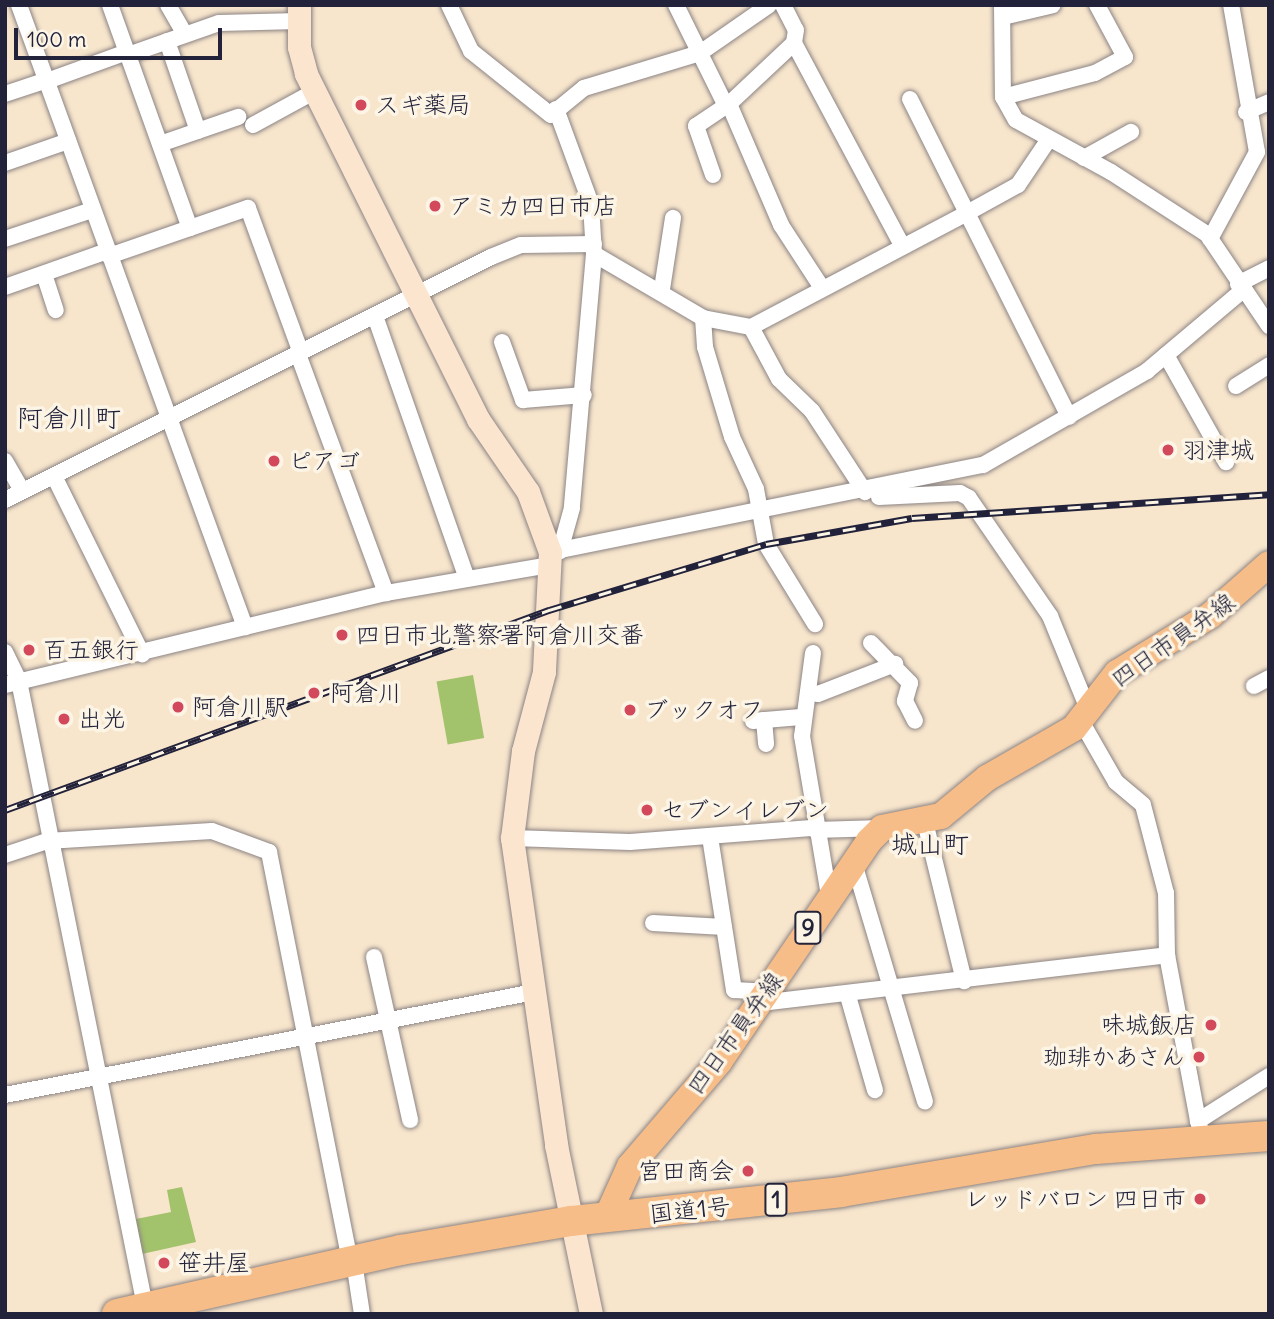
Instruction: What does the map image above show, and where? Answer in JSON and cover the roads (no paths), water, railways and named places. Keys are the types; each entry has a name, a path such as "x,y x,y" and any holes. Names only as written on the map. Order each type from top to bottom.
{"highway":[{"name":"国道1号","path":"117,1314 146,1311 352,1262 571,1221 841,1192 1200,1131 1269,1136"}],"main road":[{"name":"四日市員弁線","path":"606,1219 629,1166 719,1062 853,860 882,828 925,822 1085,715 1117,673 1211,615 1269,564"}],"street":[{"path":"19,5 244,627"},
{"path":"110,5 190,228"},
{"path":"168,5 185,34"},
{"path":"449,5 471,51 551,114 584,89 700,53 769,5"},
{"path":"676,5 728,105 780,225 822,288"},
{"path":"783,5 796,30 794,43 902,245"},
{"path":"1053,5 1005,10 1003,97 1016,121 1047,142 1084,158 1210,239 1269,327"},
{"path":"1003,97 1095,73 1125,57 1097,5"},
{"path":"1210,239 1257,152 1246,112 1231,5"},
{"path":"5,94 219,23 299,13 299,47 315,91 478,419 532,498 553,556"},
{"path":"167,41 198,131"},
{"path":"713,175 696,125 728,105 794,43"},
{"path":"253,125 315,91"},
{"path":"910,100 1069,416"},
{"path":"1246,112 1269,102"},
{"path":"556,109 591,204 594,249 584,395 572,509 553,556 544,672 523,751 512,838 571,1221 591,1314"},
{"path":"160,144 238,117"},
{"path":"1084,158 1131,132"},
{"path":"5,163 68,141"},
{"path":"5,500 522,245 594,249 662,289 703,318 751,327 1018,185 1047,142"},
{"path":"5,287 248,208 386,593"},
{"path":"5,239 92,210"},
{"path":"662,289 673,218"},
{"path":"12,683 142,654 386,593 467,578 553,556 983,465 1069,416 1166,355 1240,287 1269,268"},
{"path":"44,274 56,310"},
{"path":"375,316 467,578"},
{"path":"703,318 705,347 761,512 766,544 815,625"},
{"path":"751,327 779,380 817,417 874,498 960,493 969,498 1050,616 1085,715 1116,782 1143,804 1166,894 1167,955 1200,1131 1269,1076"},
{"path":"502,342 523,400 584,395"},
{"path":"1166,355 1226,462"},
{"path":"1236,386 1269,365"},
{"path":"5,461 22,491"},
{"path":"54,476 142,654"},
{"path":"871,643 895,664 910,683 905,701 915,721"},
{"path":"5,652 99,1079 146,1311"},
{"path":"813,653 800,717 814,829 829,895"},
{"path":"807,692 818,694 895,664"},
{"path":"766,744 758,721 800,717"},
{"path":"925,822 964,981"},
{"path":"512,838 630,842 814,829 882,828"},
{"path":"5,855 47,841 212,831 269,852 362,1314"},
{"path":"710,837 734,990 763,997 848,996 1167,955"},
{"path":"853,860 925,1101"},
{"path":"653,923 724,927"},
{"path":"374,957 410,1120"},
{"path":"5,1095 99,1079 534,992"},
{"path":"848,996 875,1090"}],"railway":[{"path":"5,810 549,610 766,544 912,518 1269,494"}],"place":[{"name":"スギ薬局","path":"361,105"},
{"name":"アミカ四日市店","path":"435,206"},
{"name":"羽津城","path":"1168,450"},
{"name":"ピアゴ","path":"274,461"},
{"name":"四日市北警察署阿倉川交番","path":"342,635"},
{"name":"百五銀行","path":"29,650"},
{"name":"阿倉川","path":"314,693"},
{"name":"阿倉川駅","path":"178,707"},
{"name":"ブックオフ","path":"630,710"},
{"name":"出光","path":"64,719"},
{"name":"セブンイレブン","path":"647,810"},
{"name":"味城飯店","path":"1211,1025"},
{"name":"珈琲かあさん","path":"1199,1057"},
{"name":"宮田商会","path":"748,1171"},
{"name":"レッドバロン 四日市","path":"1200,1199"},
{"name":"笹井屋","path":"164,1263"}],"district":[{"name":"阿倉川町","path":"69,418"},
{"name":"城山町","path":"930,844"}]}
